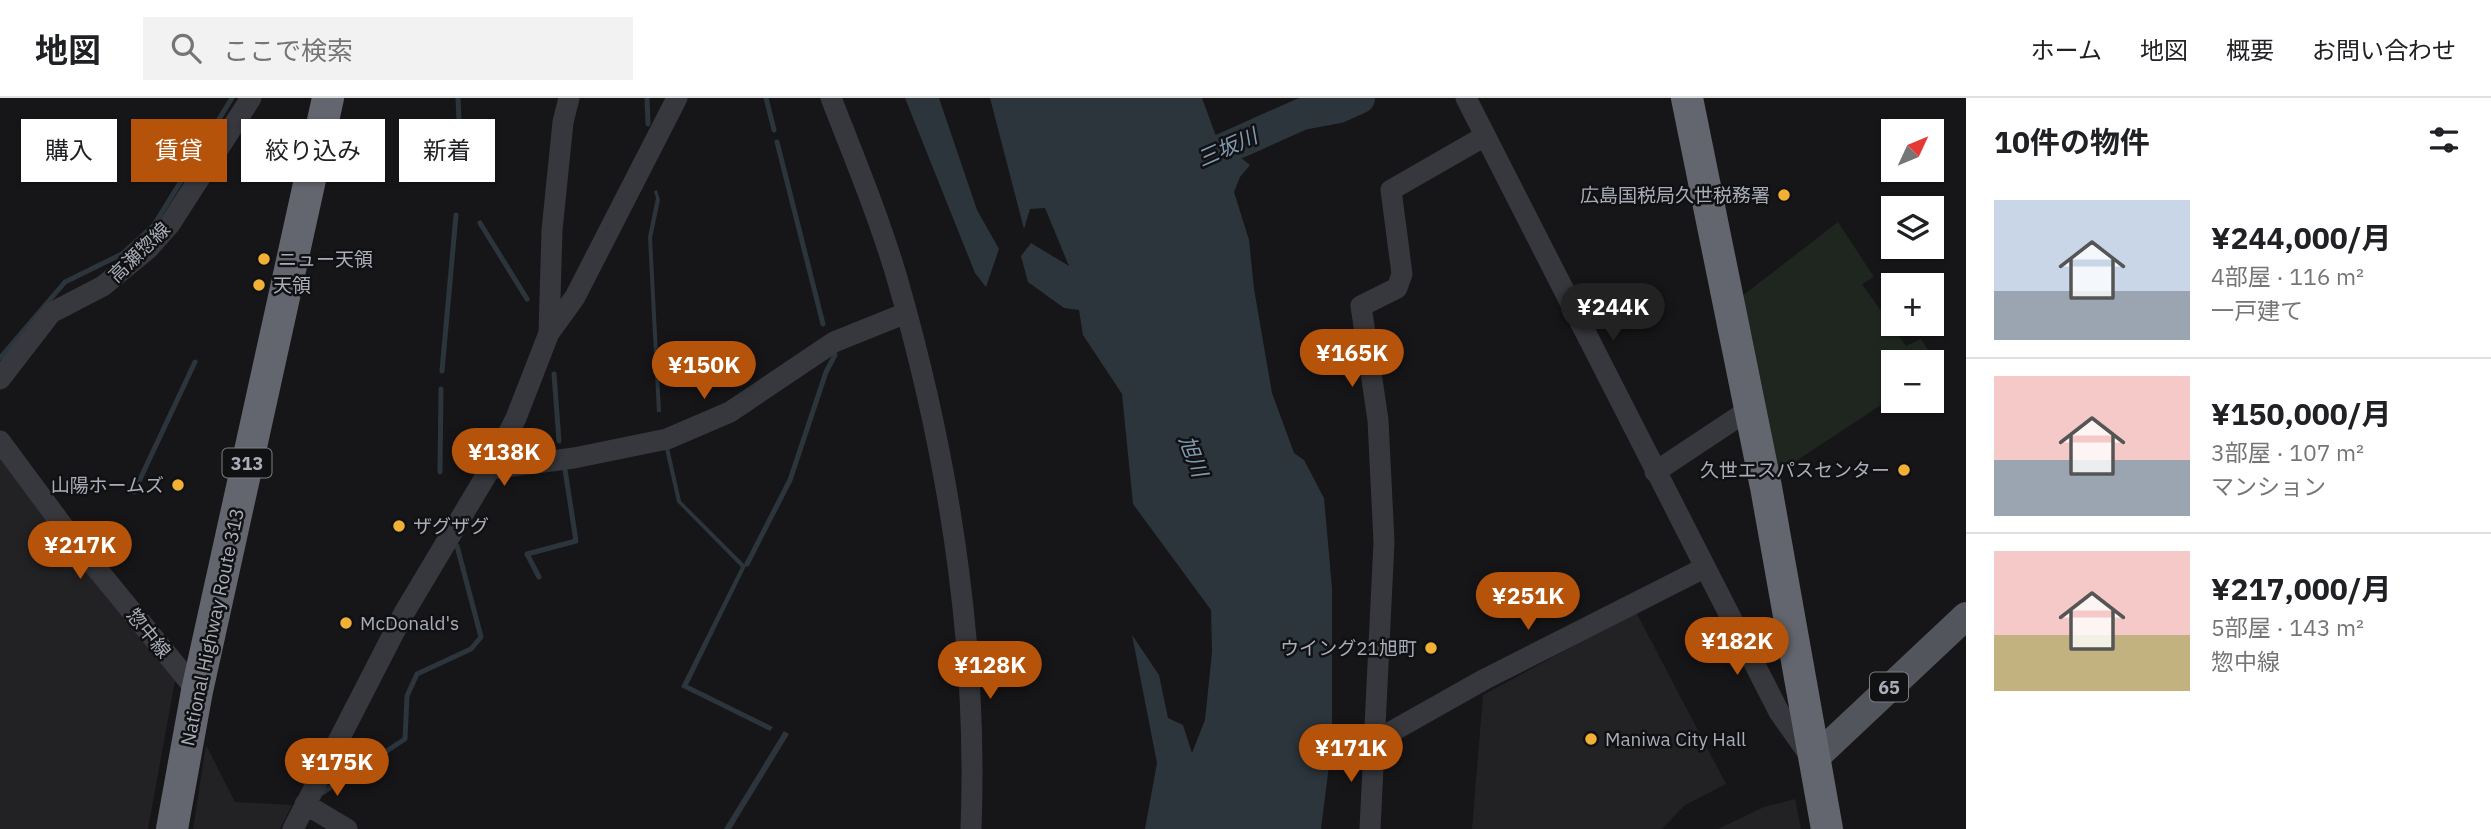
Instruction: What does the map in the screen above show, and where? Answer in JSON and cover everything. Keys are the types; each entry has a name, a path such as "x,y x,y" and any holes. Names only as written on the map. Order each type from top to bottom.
{"highway":[{"name":"National Highway Route 313","path":"172,829 197,691 328,98"},
{"path":"1687,98 1750,408 1791,711 1813,760 1827,829"}],"main road":[{"name":"65","path":"1813,760 1966,616"}],"street":[{"name":"高瀬惣線","path":"0,379 51,313 103,286 162,232 251,98"},
{"path":"549,334 552,230 563,122 569,98"},
{"path":"293,829 404,613 490,469 516,418 549,334 575,298 677,98"},
{"path":"831,98 896,276 939,461 962,593 971,721 969,822"},
{"path":"1466,98 1704,568 1791,711"},
{"path":"1370,829 1384,542 1378,420 1361,306 1398,288 1402,274 1391,190 1485,136"},
{"path":"490,469 574,458 667,439 730,412 834,342 906,313"},
{"path":"1655,472 1750,408"},
{"name":"惣中線","path":"0,441 74,541 197,691"},
{"path":"1375,741 1506,667 1704,568"},
{"path":"305,804 347,829"}],"shaded area":[{"path":"1838,222 1874,277 1862,284 1881,311 1881,336 1899,336 1906,346 1921,339 1928,350 1881,350 1881,405 1775,475 1742,296"},
{"path":"0,454 176,675 148,829 0,829"},
{"name":"Maniwa City Hall","path":"1636,612 1726,784 1685,805 1662,829 1472,829 1483,695"},
{"path":"206,745 235,802 292,805 280,829 193,829"},
{"path":"1795,799 1801,829 1718,829 1764,807"}],"water":[{"path":"905,98 939,98 977,210 999,249 986,287 975,273"},
{"name":"旭川","path":"990,98 1202,98 1217,139 1250,165 1240,177 1234,192 1249,240 1254,289 1272,393 1294,453 1304,460 1324,498 1332,588 1332,742 1321,829 1145,829 1157,763 1132,635 1159,675 1168,718 1183,725 1192,753 1205,720 1212,652 1211,610 1133,504 1122,394 1083,335 1079,310 1064,308 1028,282 1021,256 1031,243 1069,266 1045,208 1030,209 1024,229"},
{"path":"657,190 660,200 652,238 661,412 657,412 648,237 656,198 654,191"},
{"path":"667,439 681,501 746,566 688,685 773,727 770,731 681,687 741,567 677,502 663,440"},
{"path":"784,731 789,734 731,829 724,829"}],"waterway":[{"path":"0,358 65,282 122,254 154,225 232,98"},
{"path":"458,98 459,119"},
{"path":"647,98 648,124"},
{"path":"766,98 774,130"},
{"name":"三坂川","path":"1190,164 1302,114 1339,107 1359,98"},
{"path":"777,142 823,324"},
{"path":"442,371 456,215"},
{"path":"480,223 527,299"},
{"path":"747,564 790,480 826,372 835,355"},
{"path":"134,492 195,362"},
{"path":"554,374 559,441"},
{"path":"440,472 441,389"},
{"path":"539,577 527,554 576,541 564,463"},
{"path":"322,793 405,739 407,696 417,674 471,649 481,637 457,546"}],"place":[{"name":"広島国税局久世税務署","path":"1784,195"},
{"name":"ニュー天領","path":"264,259"},
{"name":"天領","path":"259,285"},
{"name":"久世エスパスセンター","path":"1904,470"},
{"name":"山陽ホームズ","path":"178,485"},
{"name":"ザグザグ","path":"399,526"},
{"name":"McDonald's","path":"346,623"},
{"name":"ウイング21旭町","path":"1431,648"},
{"name":"Maniwa City Hall","path":"1591,739"}]}
